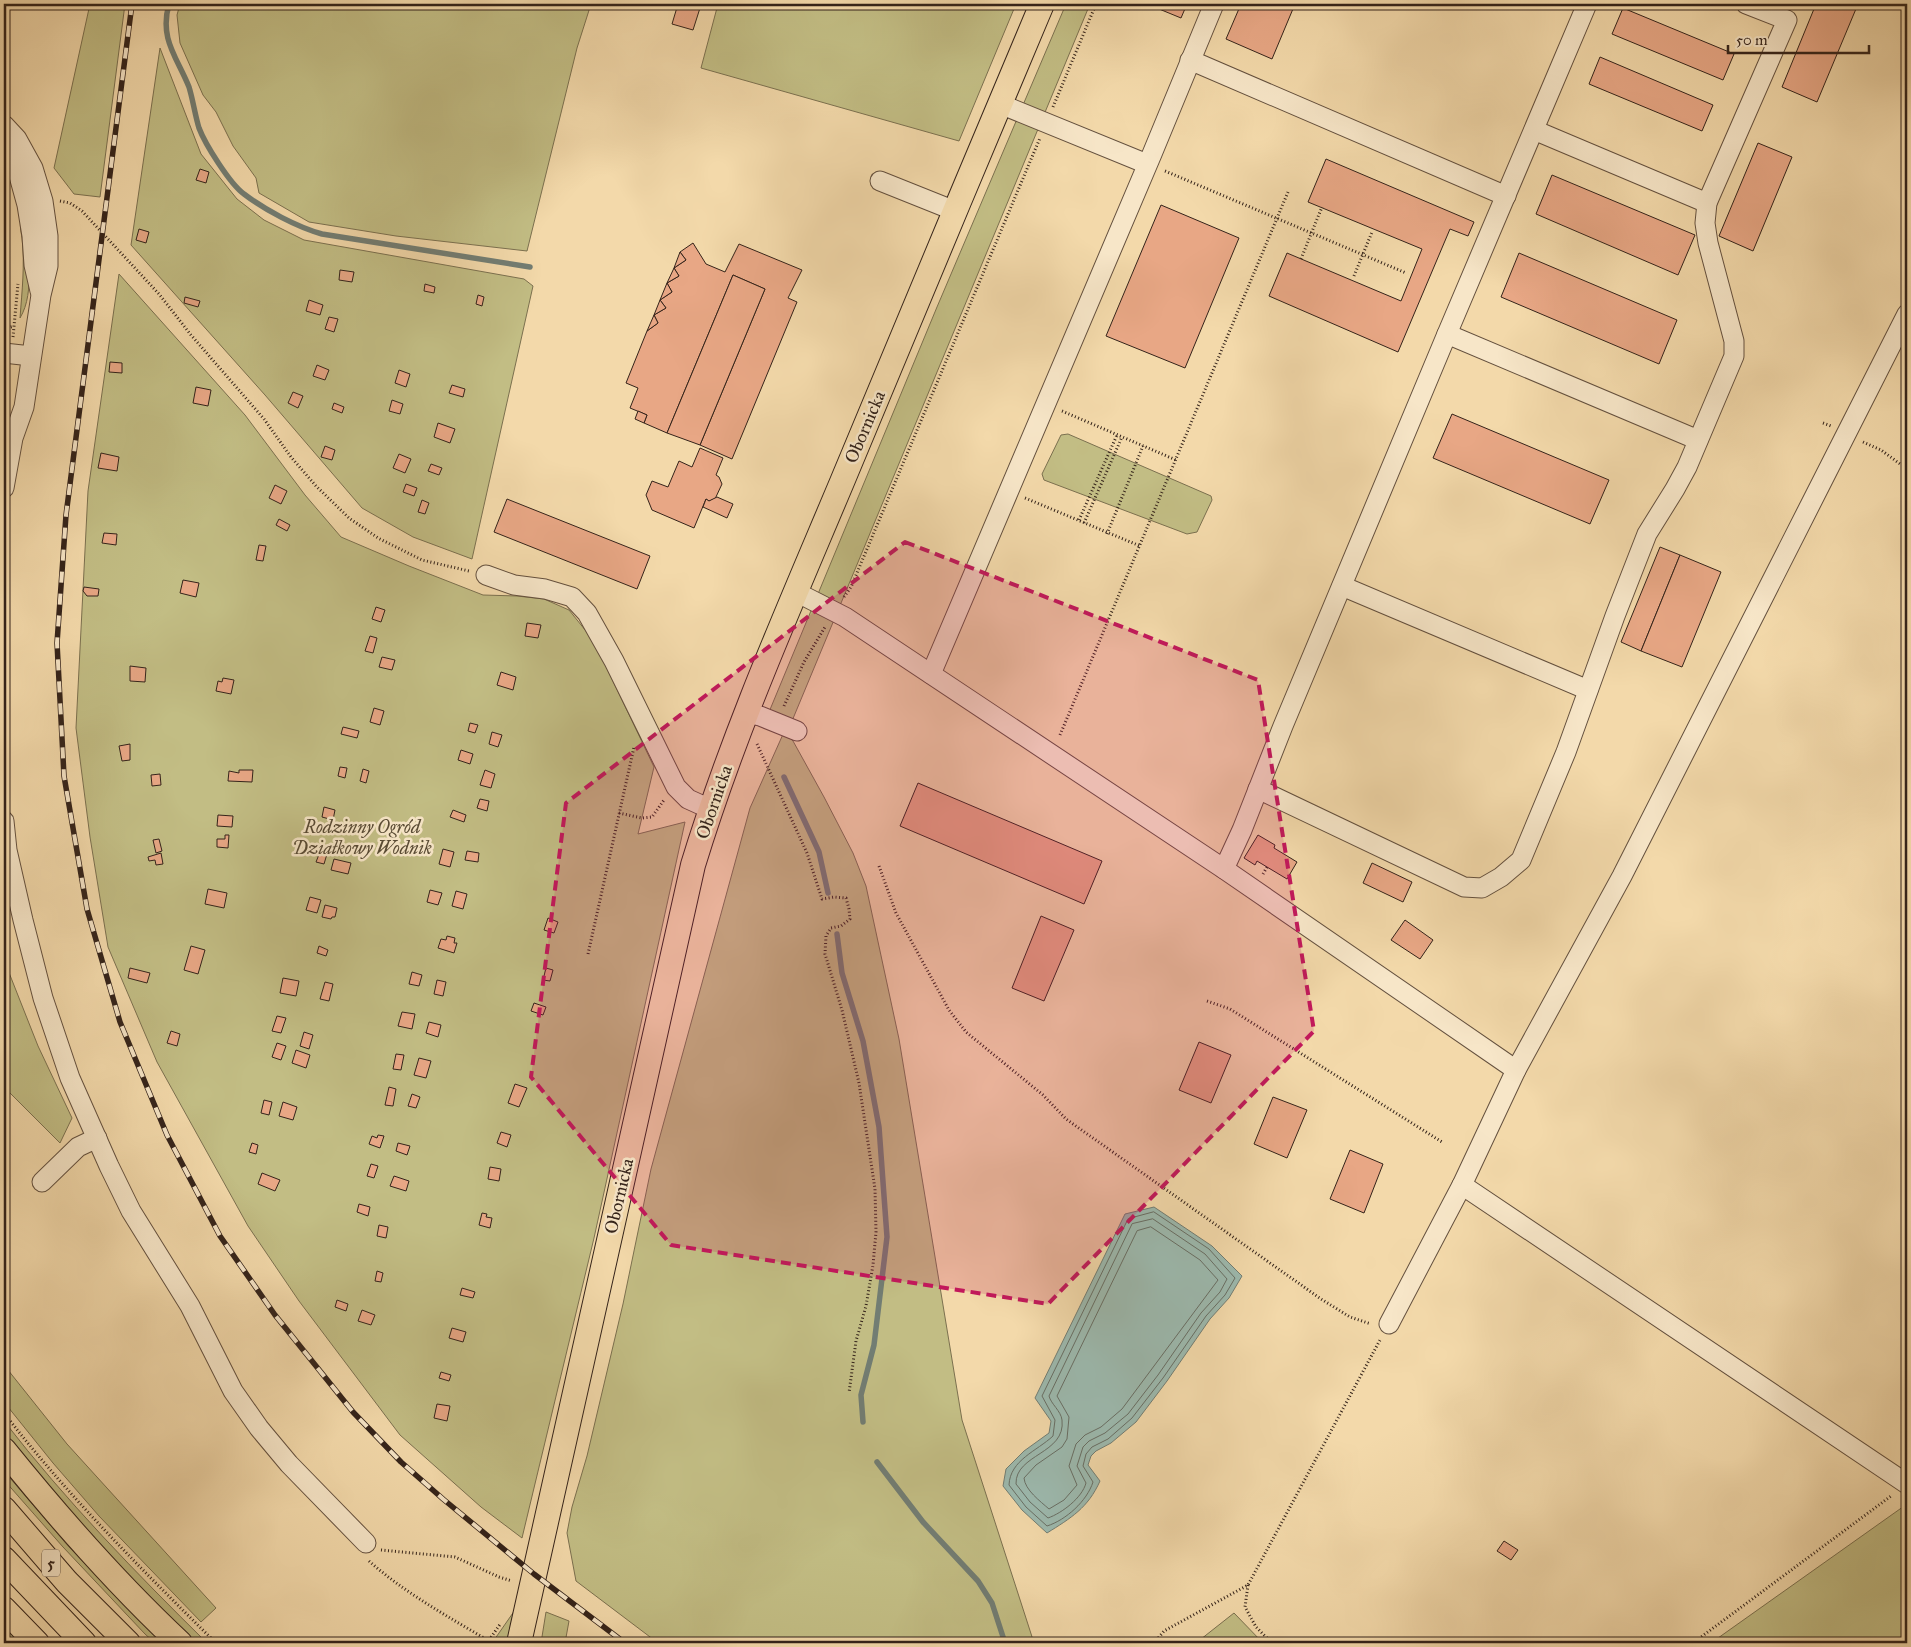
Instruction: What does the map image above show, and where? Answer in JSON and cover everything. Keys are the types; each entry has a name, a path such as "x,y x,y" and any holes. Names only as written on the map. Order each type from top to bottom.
{"main road":[{"name":"Obornicka","path":"519,1643 691,875 710,809 746,713 1042,4"},
{"path":"4,1450 126,1590 180,1643"},
{"name":"5","path":"4,1509 67,1582 128,1643"},
{"name":"5","path":"4,1559 84,1643"},
{"path":"4,1609 37,1643"}],"street":[{"path":"931,674 1214,4"},
{"path":"1224,870 1447,334 1587,4"},
{"path":"1258,789 1464,886 1482,888 1501,877 1521,860 1566,752 1647,534 1675,489 1734,356 1734,341 1708,243 1705,223 1707,203 1787,20 1746,4"},
{"path":"1190,60 1506,196"},
{"path":"1000,104 1147,164"},
{"path":"4,125 16,139 33,168 43,201 48,236 48,266 41,295 24,407 13,438 4,488"},
{"path":"1534,130 1707,203"},
{"path":"4,138 19,176 27,205 34,265 41,295"},
{"path":"880,181 955,211"},
{"path":"1389,1324 1462,1185 1516,1070 1622,876 1907,314"},
{"path":"1447,334 1698,440"},
{"path":"8,353 31,356"},
{"path":"486,575 514,585 545,589 572,597 587,612 614,661 676,787 688,799 710,809"},
{"path":"1342,586 1588,690"},
{"path":"796,592 835,610 1224,870 1516,1070"},
{"path":"746,713 797,731"},
{"path":"4,821 21,911 43,998 70,1078 131,1211 194,1314 233,1391 259,1428 289,1464 369,1550"},
{"path":"42,1182 78,1147 96,1138"},
{"path":"1462,1185 1907,1484"}],"path":[{"path":"776,722 804,662 855,578 1096,4"},
{"path":"1147,164 1406,273"},
{"path":"1060,736 1288,192"},
{"path":"43,201 52,199 70,203 82,211 159,294 191,335 264,419 291,457 316,486 349,518 378,538 422,560 486,575"},
{"path":"1301,259 1322,207"},
{"path":"1354,276 1372,232"},
{"path":"8,353 14,326 18,275"},
{"path":"4,330 14,326"},
{"path":"1045,404 1176,461"},
{"path":"1823,422 1881,450 1907,469"},
{"path":"1079,520 1117,435"},
{"path":"1084,523 1122,437"},
{"path":"1107,534 1143,446"},
{"path":"1008,491 1079,520 1107,534 1140,546"},
{"path":"588,954 634,747"},
{"path":"760,751 807,852 822,899 846,898 849,909 850,920 842,926 831,928 826,936 825,954 842,1010 858,1082 875,1189 876,1232 873,1265 866,1306 856,1341 849,1393"},
{"path":"619,813 642,818 652,817 659,805 676,787"},
{"path":"879,866 896,913 950,1010 966,1032 1043,1095 1066,1118 1148,1179 1321,1299 1350,1317 1368,1324 1389,1324 1248,1585 1244,1607 1256,1627 1272,1643"},
{"path":"1207,1001 1230,1009 1442,1142"},
{"path":"4,1412 146,1575 216,1643"},
{"path":"1693,1643 1907,1484"},
{"path":"369,1550 455,1557 499,1577 532,1586"},
{"path":"369,1550 389,1579 416,1598 489,1641"},
{"path":"1154,1643 1164,1630 1248,1585"}],"highlighted area":[{"path":"905,542 1258,680 1314,1031 1048,1304 671,1245 531,1077 566,803"}],"green space":[{"path":"90,4 125,4 100,197 74,194 54,168"},
{"path":"180,4 591,4 577,48 527,251 396,236 309,222 259,193 256,178 233,146 216,112 203,95 180,43 177,15"},
{"path":"718,4 1016,4 959,141 701,68"},
{"path":"1066,4 1090,4 792,721 769,712 937,307"},
{"path":"160,48 201,154 237,199 264,220 304,240 524,279 533,286 472,559 413,537 362,508 265,395 131,245"},
{"path":"22,218 28,256 29,283 25,307 20,318 23,268 20,225"},
{"name":"Rodzinny Ogród Działkowy Wodnik","path":"119,274 245,415 305,495 341,537 483,595 544,599 569,610 594,641 654,767 638,834 685,822 594,1238 522,1538 481,1507 400,1435 299,1301 248,1226 157,1062 108,947 90,837 76,728 88,491"},
{"path":"1068,434 1211,496 1212,500 1197,532 1187,534 1044,480 1042,474 1061,435"},
{"path":"784,732 793,741 824,797 853,853 866,886 899,1039 962,1420 1034,1643 658,1643 576,1581 567,1533 623,1304 651,1169 750,808"},
{"path":"4,960 38,1046 72,1118 60,1143 4,1087"},
{"path":"4,1365 67,1444 216,1608 201,1622 99,1516 4,1402"},
{"path":"4,1421 52,1480 102,1536 207,1643 189,1643 4,1440"},
{"path":"4,1471 69,1547 162,1643 155,1643 145,1634 63,1547 4,1480"},
{"path":"1907,1504 1907,1643 1711,1643"},
{"path":"515,1610 509,1643 492,1643"},
{"path":"546,1612 569,1621 565,1643 541,1643"},
{"path":"1234,1613 1263,1643 1196,1643"},
{"path":"4,1621 24,1643 8,1643 4,1638"}],"water":[{"path":"1154,1207 1212,1246 1242,1276 1229,1298 1210,1319 1136,1422 1111,1443 1091,1456 1088,1465 1100,1481 1090,1498 1078,1512 1047,1533 1022,1510 1003,1486 1006,1469 1024,1451 1049,1433 1051,1421 1035,1398 1125,1214"}],"building":[{"path":"678,4 689,4 700,8 693,30 672,24"},
{"path":"689,4 704,4 702,8"},
{"path":"1147,4 1187,4 1181,18"},
{"path":"1241,4 1295,4 1272,59 1226,39"},
{"path":"1816,4 1858,4 1817,102 1782,87"},
{"path":"1623,8 1734,54 1723,80 1612,34"},
{"path":"1600,57 1713,105 1702,131 1589,84"},
{"path":"1758,143 1792,157 1753,251 1719,236"},
{"path":"1326,159 1474,222 1468,236 1450,229 1398,352 1269,296 1287,253 1401,301 1422,249 1308,202"},
{"path":"200,169 209,172 206,183 196,180"},
{"path":"1552,175 1695,235 1678,275 1536,214"},
{"path":"1161,205 1239,238 1185,368 1106,336"},
{"path":"139,229 149,232 146,243 136,240"},
{"path":"693,243 706,264 725,272 739,244 802,270 788,298 797,302 732,459 700,445 765,289 733,275 667,433 644,423 647,415 630,408 638,388 626,383 647,331 658,323 654,315 666,308 660,300 672,292 667,283 679,276 674,268 686,260 680,252"},
{"path":"680,252 686,260 674,268"},
{"path":"1519,253 1677,320 1659,364 1501,297"},
{"path":"674,268 679,276 667,283"},
{"path":"340,270 354,272 352,282 339,280"},
{"path":"733,275 765,289 700,445 667,433"},
{"path":"667,283 672,292 660,300"},
{"path":"425,284 435,287 434,293 424,291"},
{"path":"478,295 484,297 482,306 476,304"},
{"path":"185,297 200,301 198,307 184,303"},
{"path":"309,300 323,305 320,315 306,311"},
{"path":"660,300 666,308 654,315"},
{"path":"654,315 658,323 647,331"},
{"path":"329,317 338,319 334,332 325,329"},
{"path":"110,362 122,363 122,373 109,372"},
{"path":"317,365 329,370 325,380 313,376"},
{"path":"399,370 410,374 406,387 395,383"},
{"path":"452,385 465,389 463,397 449,393"},
{"path":"196,387 211,390 208,406 193,403"},
{"path":"293,392 303,396 298,408 288,403"},
{"path":"392,400 403,404 400,414 389,411"},
{"path":"334,403 344,407 342,413 332,409"},
{"path":"638,411 647,415 644,423 635,419"},
{"path":"1452,414 1609,480 1590,524 1433,458"},
{"path":"438,423 455,429 450,443 434,437"},
{"path":"325,446 335,450 332,460 321,457"},
{"path":"700,448 723,458 716,475 722,484 715,499 709,501 706,499 694,528 652,510 646,495 652,481 668,487 679,461 692,467"},
{"path":"101,453 119,457 117,471 98,468"},
{"path":"399,454 411,459 405,473 393,468"},
{"path":"431,464 442,468 439,475 428,471"},
{"path":"406,484 417,488 414,496 403,492"},
{"path":"275,485 287,491 281,504 269,498"},
{"path":"717,497 733,504 727,518 703,507 706,499 709,501"},
{"path":"507,499 650,556 637,589 494,532"},
{"path":"422,500 429,503 425,514 418,512"},
{"path":"279,519 290,525 287,531 276,525"},
{"path":"104,533 117,534 116,545 102,543"},
{"path":"259,545 266,546 263,561 256,560"},
{"path":"1660,547 1680,555 1641,651 1621,642"},
{"path":"1680,555 1721,572 1682,667 1641,651"},
{"path":"183,580 199,583 196,597 180,593"},
{"path":"84,587 99,589 98,596 87,596 83,591"},
{"path":"376,607 385,610 381,622 372,619"},
{"path":"527,623 541,625 538,638 525,636"},
{"path":"370,636 377,638 373,653 365,651"},
{"path":"382,657 395,660 392,670 379,667"},
{"path":"130,666 146,668 145,682 130,681"},
{"path":"501,672 516,677 513,690 497,685"},
{"path":"223,678 234,680 231,694 216,691 218,681 222,682"},
{"path":"374,708 384,711 380,725 370,722"},
{"path":"470,723 478,725 475,733 468,731"},
{"path":"343,727 359,731 357,738 341,734"},
{"path":"492,732 502,735 498,747 489,744"},
{"path":"130,744 130,760 122,761 119,746"},
{"path":"461,750 473,754 470,764 458,760"},
{"path":"340,767 347,768 345,778 338,776"},
{"path":"363,769 369,771 366,783 360,781"},
{"path":"239,770 253,770 252,782 228,781 229,771 239,773"},
{"path":"485,770 495,774 491,788 480,785"},
{"path":"160,774 161,785 152,786 151,775"},
{"path":"918,783 1102,861 1084,904 900,826"},
{"path":"480,799 489,801 487,811 477,808"},
{"path":"324,807 335,810 333,820 322,817"},
{"path":"453,810 466,815 464,822 450,817"},
{"path":"218,815 233,816 232,827 217,826"},
{"path":"225,835 229,835 228,848 217,847 217,839 225,839"},
{"path":"1258,835 1275,845 1274,848 1297,862 1287,879 1257,861 1255,865 1244,858"},
{"path":"159,839 162,851 156,853 153,840"},
{"path":"443,849 454,852 450,867 439,864"},
{"path":"467,851 479,853 478,862 465,860"},
{"path":"320,852 327,854 324,864 316,862"},
{"path":"161,853 163,864 156,865 155,860 149,861 148,857"},
{"path":"334,859 351,863 348,874 331,870"},
{"path":"1372,863 1412,882 1403,902 1363,883"},
{"path":"208,889 227,893 224,908 205,904"},
{"path":"430,890 442,893 438,905 427,902"},
{"path":"456,891 467,894 463,909 452,906"},
{"path":"310,897 321,900 317,913 306,910"},
{"path":"325,905 337,908 335,917 331,919 322,917"},
{"path":"1041,916 1074,930 1044,1001 1012,988"},
{"path":"548,918 558,922 554,933 544,930"},
{"path":"1405,920 1433,940 1420,959 1391,940"},
{"path":"447,936 455,938 454,943 457,943 454,953 438,948 441,939 446,940"},
{"path":"191,946 205,950 198,974 184,970"},
{"path":"319,946 328,950 326,956 317,953"},
{"path":"130,968 150,973 147,983 128,978"},
{"path":"546,968 553,970 550,981 543,980"},
{"path":"412,972 422,975 419,986 409,984"},
{"path":"283,978 299,981 296,996 280,993"},
{"path":"437,980 446,982 443,996 434,994"},
{"path":"325,982 333,984 329,1001 320,999"},
{"path":"534,1003 546,1007 543,1015 531,1011"},
{"path":"402,1012 415,1014 412,1029 398,1026"},
{"path":"277,1016 286,1018 281,1033 272,1031"},
{"path":"429,1022 441,1025 438,1037 426,1033"},
{"path":"171,1031 180,1034 177,1046 167,1043"},
{"path":"304,1032 313,1035 309,1049 300,1046"},
{"path":"1199,1042 1231,1055 1211,1103 1179,1090"},
{"path":"277,1043 286,1046 281,1060 272,1057"},
{"path":"296,1050 310,1055 306,1068 292,1063"},
{"path":"396,1054 404,1055 401,1070 393,1069"},
{"path":"419,1058 431,1061 426,1078 414,1075"},
{"path":"515,1084 527,1088 519,1107 508,1103"},
{"path":"389,1087 396,1089 393,1106 385,1105"},
{"path":"412,1094 420,1097 416,1108 408,1106"},
{"path":"1273,1097 1307,1110 1287,1158 1254,1144"},
{"path":"264,1100 272,1102 269,1115 261,1113"},
{"path":"283,1102 297,1107 293,1120 279,1116"},
{"path":"501,1132 511,1135 507,1147 497,1143"},
{"path":"378,1135 384,1136 380,1148 369,1144 372,1136 377,1138"},
{"path":"252,1143 258,1145 256,1154 249,1152"},
{"path":"398,1143 410,1146 407,1155 396,1151"},
{"path":"1350,1150 1383,1164 1364,1213 1330,1199"},
{"path":"371,1164 378,1166 374,1178 367,1176"},
{"path":"490,1167 501,1169 499,1181 488,1179"},
{"path":"262,1173 280,1180 275,1191 258,1184"},
{"path":"394,1176 409,1181 406,1191 390,1186"},
{"path":"359,1204 370,1207 368,1216 357,1212"},
{"path":"482,1213 487,1214 486,1217 492,1218 490,1228 479,1225"},
{"path":"379,1225 388,1227 386,1238 377,1236"},
{"path":"377,1271 383,1273 381,1282 375,1281"},
{"path":"462,1288 475,1292 473,1298 460,1295"},
{"path":"337,1300 348,1304 346,1311 335,1307"},
{"path":"362,1310 375,1315 371,1325 358,1321"},
{"path":"452,1328 466,1332 463,1342 449,1338"},
{"path":"441,1372 451,1375 449,1381 439,1378"},
{"path":"437,1404 450,1406 447,1421 434,1418"},
{"path":"1504,1541 1518,1550 1511,1560 1497,1551"}],"waterway":[{"path":"169,4 166,16 168,38 189,87 199,128 218,163 244,194 282,217 322,234 530,267"},
{"path":"784,777 819,852 828,893"},
{"path":"837,934 842,973 863,1041 879,1127 887,1237 874,1345 861,1395 863,1422"},
{"path":"877,1462 923,1522 978,1581 992,1603 1005,1643"}],"railway":[{"path":"132,4 66,515 57,643 64,776 87,909 120,1022 167,1135 220,1236 275,1315 353,1412 401,1462 443,1499 534,1574 625,1643"}]}
